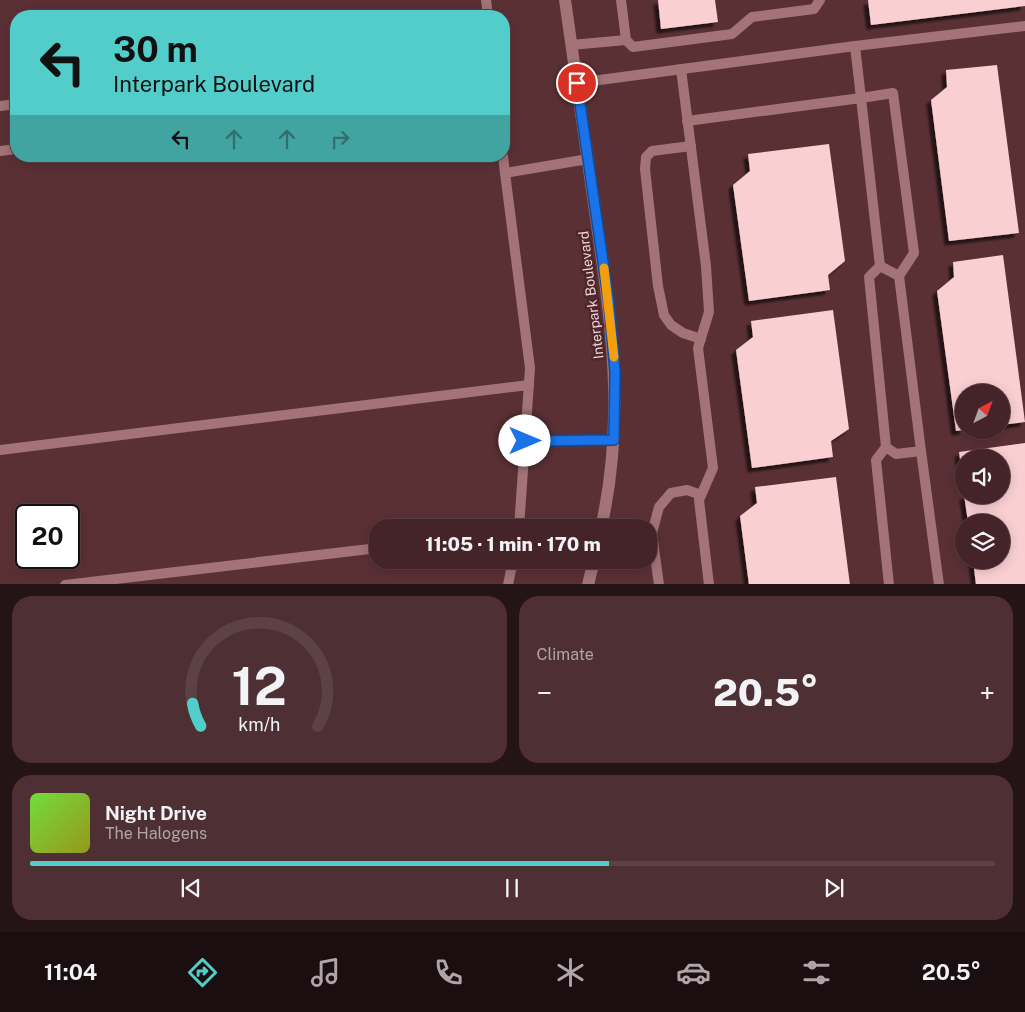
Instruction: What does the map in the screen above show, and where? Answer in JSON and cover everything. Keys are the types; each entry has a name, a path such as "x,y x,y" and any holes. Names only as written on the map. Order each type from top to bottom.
{"street":[{"name":"Interpark Boulevard","path":"565,0 609,303 615,372 614,440 603,519"},
{"path":"588,584 592,569"}],"lane":[{"path":"621,0 626,40 633,47 732,34 752,17 814,9 820,0"},
{"path":"577,83 855,46 1025,26"},
{"path":"571,46 626,40"},
{"path":"855,46 880,266"},
{"path":"681,70 706,266 710,312 698,348 713,468 699,500 709,584"},
{"path":"687,120 893,93 914,253 899,276 939,584"},
{"path":"691,146 652,151 646,157 645,169 658,286 664,315 671,325 683,333 701,339"},
{"path":"505,173 588,159"},
{"path":"504,162 530,368 520,519"},
{"path":"880,266 899,276"},
{"path":"880,266 869,277 886,447 876,460 888,584"},
{"path":"0,450 529,385"},
{"path":"525,441 614,440"},
{"path":"886,447 896,454 921,451"},
{"path":"659,584 652,533 660,507 671,493 687,490 701,496"},
{"path":"65,584 369,549"},
{"path":"508,584 511,569"}],"building":[{"path":"658,0 715,0 718,22 661,29"},
{"path":"868,0 1025,0 1025,6 871,25"},
{"path":"997,65 1019,233 949,241 931,100 947,87 946,70"},
{"path":"829,144 845,261 828,275 830,290 749,301 733,185 750,171 748,154"},
{"path":"1003,255 1025,422 1010,424 1010,384 955,384 955,424 937,291 954,277 953,262"},
{"path":"833,310 849,429 831,441 833,457 752,468 736,350 753,337 751,321"},
{"path":"1025,443 1025,584 976,584 974,569 1010,569 1010,514 967,514 965,504 1010,504 1010,449 981,449"},
{"path":"836,477 850,584 749,584 740,516 757,503 755,487"}],"slow traffic":[{"path":"604,268 614,357"}],"route":[{"path":"525,441 614,440 615,372 609,303 577,83"}]}
